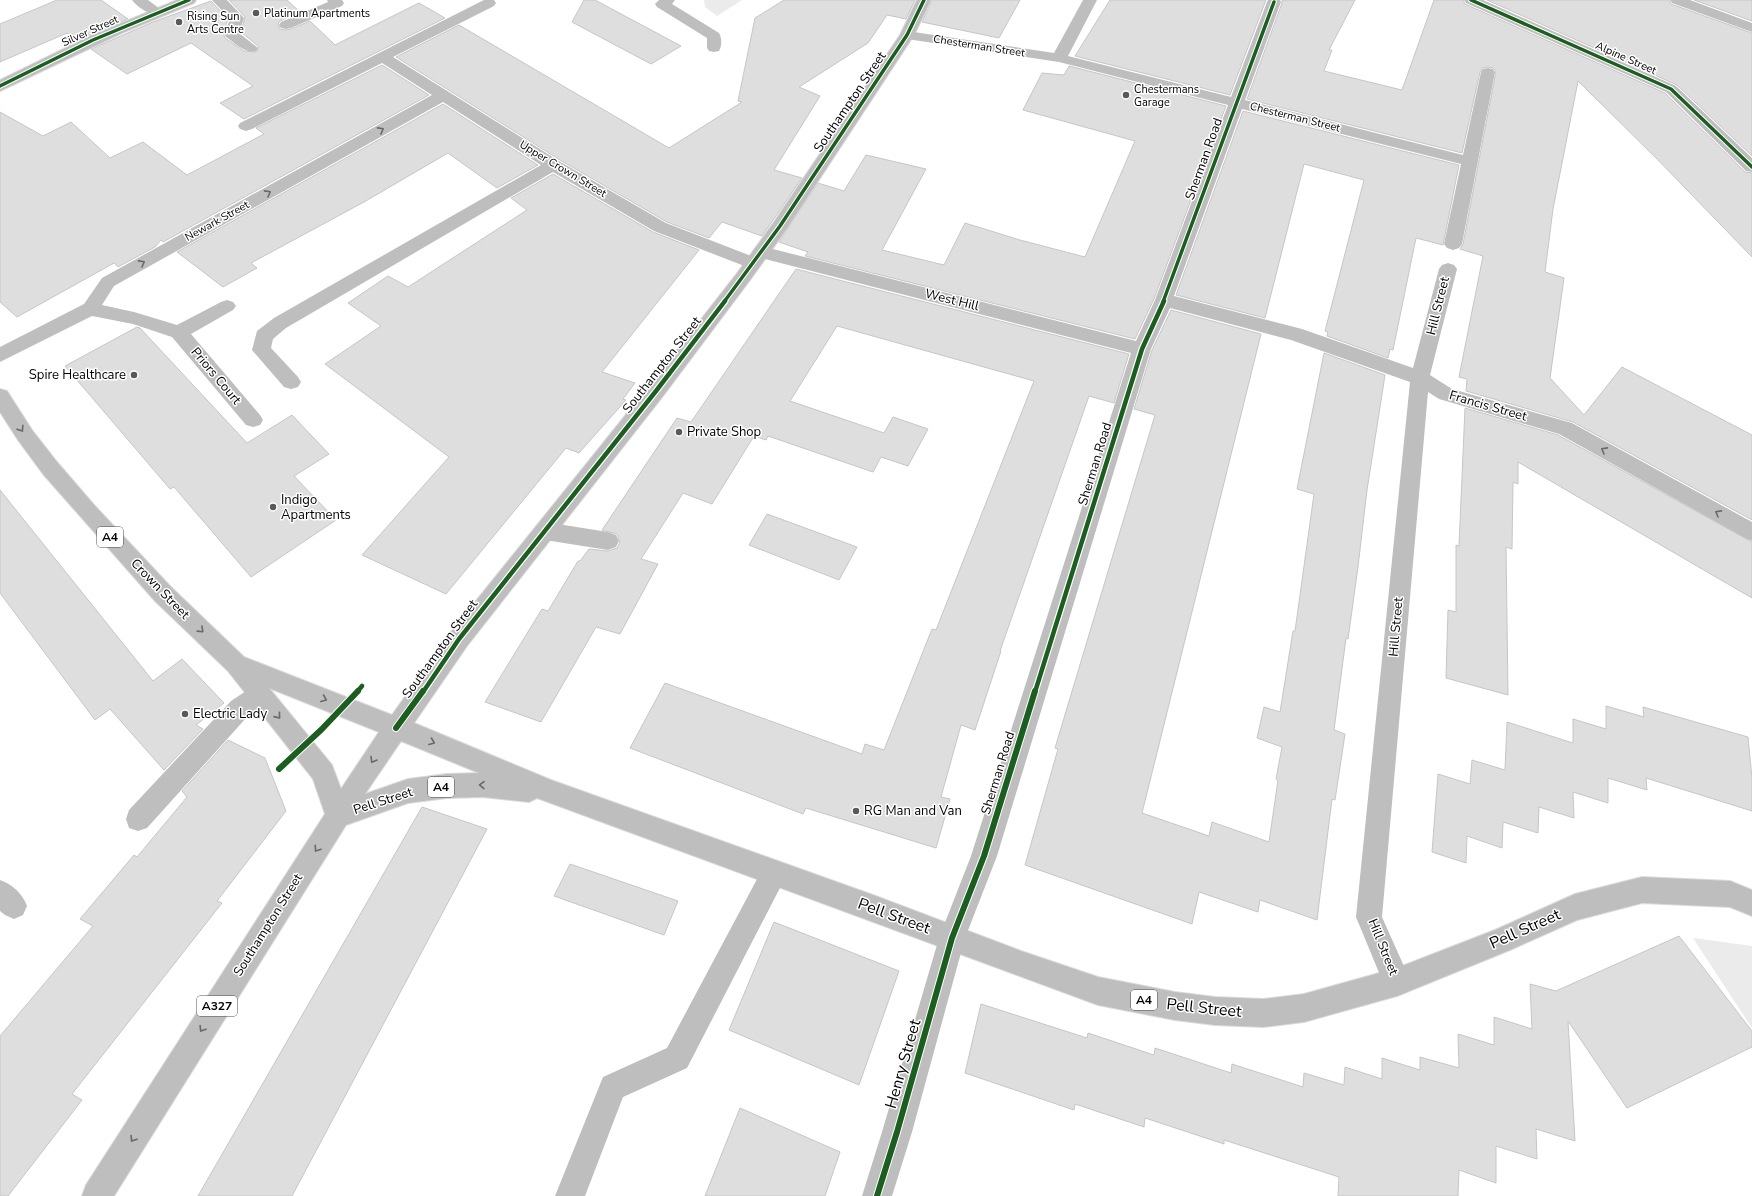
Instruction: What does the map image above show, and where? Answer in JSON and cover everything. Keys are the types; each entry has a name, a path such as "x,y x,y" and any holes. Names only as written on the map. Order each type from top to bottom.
{"street":[{"path":"139,0 157,12"},
{"name":"Silver Street","path":"0,86 70,50 157,12 189,0"},
{"path":"219,0 237,18 231,34 251,48"},
{"path":"647,0 665,2 714,36 714,48"},
{"name":"Southampton Street","path":"97,1196 377,754 433,678 459,639 656,391 757,257 907,35 924,0"},
{"path":"1059,58 1090,0"},
{"name":"Alpine Street","path":"1471,0 1671,89 1752,167"},
{"path":"1677,0 1752,28"},
{"path":"286,25 338,1"},
{"name":"Sherman Road","path":"952,938 984,856 1142,349 1164,300 1274,2"},
{"path":"246,126 489,3"},
{"name":"Chesterman Street","path":"907,35 1059,58 1469,160"},
{"name":"Upper Crown Street","path":"382,57 553,165 660,227 757,257"},
{"path":"1453,244 1488,72"},
{"name":"Newark Street","path":"90,310 108,282 444,95"},
{"path":"291,382 261,350 264,336 280,323 553,165"},
{"name":"West Hill","path":"757,257 1142,349"},
{"name":"Hill Street","path":"1397,982 1369,917 1420,378 1448,269"},
{"name":"Francis Street","path":"1164,300 1295,334 1420,378 1446,394 1565,428 1752,532"},
{"path":"0,355 90,310 134,318 178,332 227,306"},
{"name":"Priors Court","path":"178,332 253,420"},
{"name":"Crown Street","path":"0,396 25,435 88,512 163,594 236,664 323,773 338,816"},
{"path":"545,531 608,541"},
{"name":"Crown Street","path":"236,664 396,728"},
{"path":"138,819 239,709 260,694"},
{"name":"Pell Street","path":"396,728 450,748 548,791 1098,991 1145,1001 1215,1011 1263,1013 1304,1008 1397,982 1501,941 1575,907 1642,890 1730,894 1752,903"},
{"name":"Pell Street","path":"338,816 408,791 447,786 483,785 548,791"},
{"path":"570,1196 613,1087 677,1058 774,873"},
{"name":"Henry Street","path":"877,1196 897,1132 952,938"}],"shaded area":[{"path":"704,0 742,0 717,16 705,7"},
{"path":"1693,938 1752,946 1752,1028"}],"building":[{"path":"57,0 101,0 128,19 78,40 67,33 0,62 0,24"},
{"path":"229,0 287,0 300,12 280,21 278,24 280,29 291,29 310,21 335,45 419,3 445,18 244,119 220,103 253,86 191,43 127,74 91,49 153,22 211,1 228,19 223,33 225,38 244,51 256,52 259,47 241,32 245,17"},
{"path":"584,0 595,0 681,46 651,64 572,22"},
{"path":"784,0 915,0 906,19 887,15 868,43 799,87 820,96 774,170 802,178 762,236 722,222 709,238 667,222 560,160 396,57 459,25 669,148 742,102 738,101 755,18"},
{"path":"932,0 1020,0 999,38 922,22"},
{"path":"1110,0 1266,0 1230,95 1075,56"},
{"path":"1282,0 1355,0 1329,50 1332,50 1324,71 1402,90 1434,0 1463,0 1465,4 1665,93 1745,172 1752,173 1752,257 1656,158 1578,81 1553,209 1545,272 1564,278 1550,378 1584,415 1622,367 1752,435 1752,520 1573,422 1466,391 1467,379 1459,377 1483,256 1460,249 1463,244 1496,71 1493,68 1488,67 1483,68 1480,72 1462,153 1247,99"},
{"path":"1487,0 1669,0 1671,4 1752,33 1752,156 1677,85"},
{"path":"1694,0 1752,0 1752,21"},
{"path":"382,65 429,95 163,242 161,240 155,247 118,267 114,263 17,317 0,302 0,112 43,136 71,122 110,158 143,142 187,175 264,134 256,128"},
{"path":"1069,66 1226,106 1154,299 1135,339 805,256 808,252 779,242 818,183 844,191 866,155 926,169 882,250 944,265 965,223 1020,240 1085,257 1135,141 1023,110 1042,73 1064,75"},
{"path":"443,104 538,165 497,188 448,153 364,202 251,263 257,268 223,287 177,252"},
{"path":"1243,111 1459,165 1443,245 1416,238 1393,350 1390,349 1388,358 1327,336 1328,332 1325,331 1364,180 1304,164 1265,318 1176,295"},
{"path":"553,174 653,232 699,250 602,372 635,383 623,399 626,400 579,453 566,448 446,594 362,555 449,457 325,364 381,326 348,303 388,276 408,287 527,210 511,198"},
{"path":"796,269 1129,354 1114,403 1089,396 1000,651 975,730 961,725 941,797 950,799 936,848 806,808 803,814 630,748 665,683 862,754 865,744 884,750 932,629 936,630 1034,381 837,326 790,401 884,433 893,417 928,429 908,466 881,457 873,472 768,436 766,440 754,436 712,504 683,493 641,559 658,564 620,634 596,627 541,722 485,702 542,609 548,611 578,561 580,561 589,549 608,551 617,548 620,542 617,534 602,530 677,418 691,422"},
{"path":"1171,310 1261,334 1142,813 1209,836 1212,822 1269,842 1278,780 1276,779 1282,747 1257,738 1264,707 1280,712 1293,631 1295,631 1314,494 1297,489 1324,353 1385,375 1367,490 1358,567 1348,639 1346,638 1334,730 1345,734 1335,800 1332,799 1317,920 1260,900 1258,912 1199,892 1192,924 1025,865 1058,749 1055,748 1155,415 1134,409 1152,350"},
{"path":"137,327 140,328 247,443 292,415 329,454 294,476 336,520 251,577 174,487 170,489 65,366"},
{"path":"1465,408 1558,435 1752,542 1752,598 1518,462 1518,484 1513,482 1512,549 1506,547 1508,695 1446,678 1448,610 1456,612 1456,545 1459,546"},
{"path":"0,490 153,681 182,659 224,703 196,725 203,729 164,770 110,709 95,720 0,593"},
{"path":"767,514 857,547 839,580 749,545"},
{"path":"1606,706 1644,717 1643,707 1748,737 1752,778 1752,811 1646,778 1647,790 1608,778 1608,803 1573,792 1574,818 1539,807 1538,833 1503,822 1502,848 1467,836 1466,863 1432,852 1438,774 1470,784 1472,760 1505,770 1507,722 1573,743 1573,719 1606,729"},
{"path":"228,740 265,758 286,811 217,901 222,903 72,1094 82,1100 8,1196 0,1196 0,1036 93,926 80,919 134,855 137,857 187,797 182,791"},
{"path":"422,807 487,829 292,1196 198,1196"},
{"path":"570,864 678,901 664,935 554,896"},
{"path":"774,922 899,971 859,1085 729,1030"},
{"path":"1679,936 1752,1031 1752,1047 1627,1108 1568,1021 1575,1141 1536,1129 1537,1159 1496,1146 1496,1183 1459,1170 1458,1196 1338,1196 1339,1177 1224,1140 1224,1144 1145,1118 1144,1127 1075,1104 1074,1110 965,1073 981,1004 1087,1038 1088,1033 1154,1055 1155,1048 1231,1073 1232,1064 1303,1087 1304,1073 1344,1085 1345,1067 1382,1079 1382,1058 1420,1070 1420,1057 1459,1068 1458,1034 1494,1045 1494,1017 1532,1029 1530,984 1556,991"},
{"path":"740,1108 840,1152 825,1196 705,1196"}],"cycle path":[{"path":"0,86 93,40 189,0"},
{"path":"396,728 433,678 459,639 656,391 744,276 780,226 907,35 924,0"},
{"path":"1471,0 1671,89 1752,167"},
{"path":"877,1196 897,1132 952,938 984,856 1142,349 1164,300 1274,2"},
{"path":"279,769 301,750 343,708 362,686"}],"place":[{"name":"Platinum Apartments","path":"256,13"},
{"name":"Rising Sun Arts Centre","path":"179,22"},
{"name":"Chestermans Garage","path":"1126,95"},
{"name":"Spire Healthcare","path":"134,375"},
{"name":"Private Shop","path":"679,432"},
{"name":"Indigo Apartments","path":"273,507"},
{"name":"Electric Lady","path":"185,714"},
{"name":"RG Man and Van","path":"856,811"}]}
